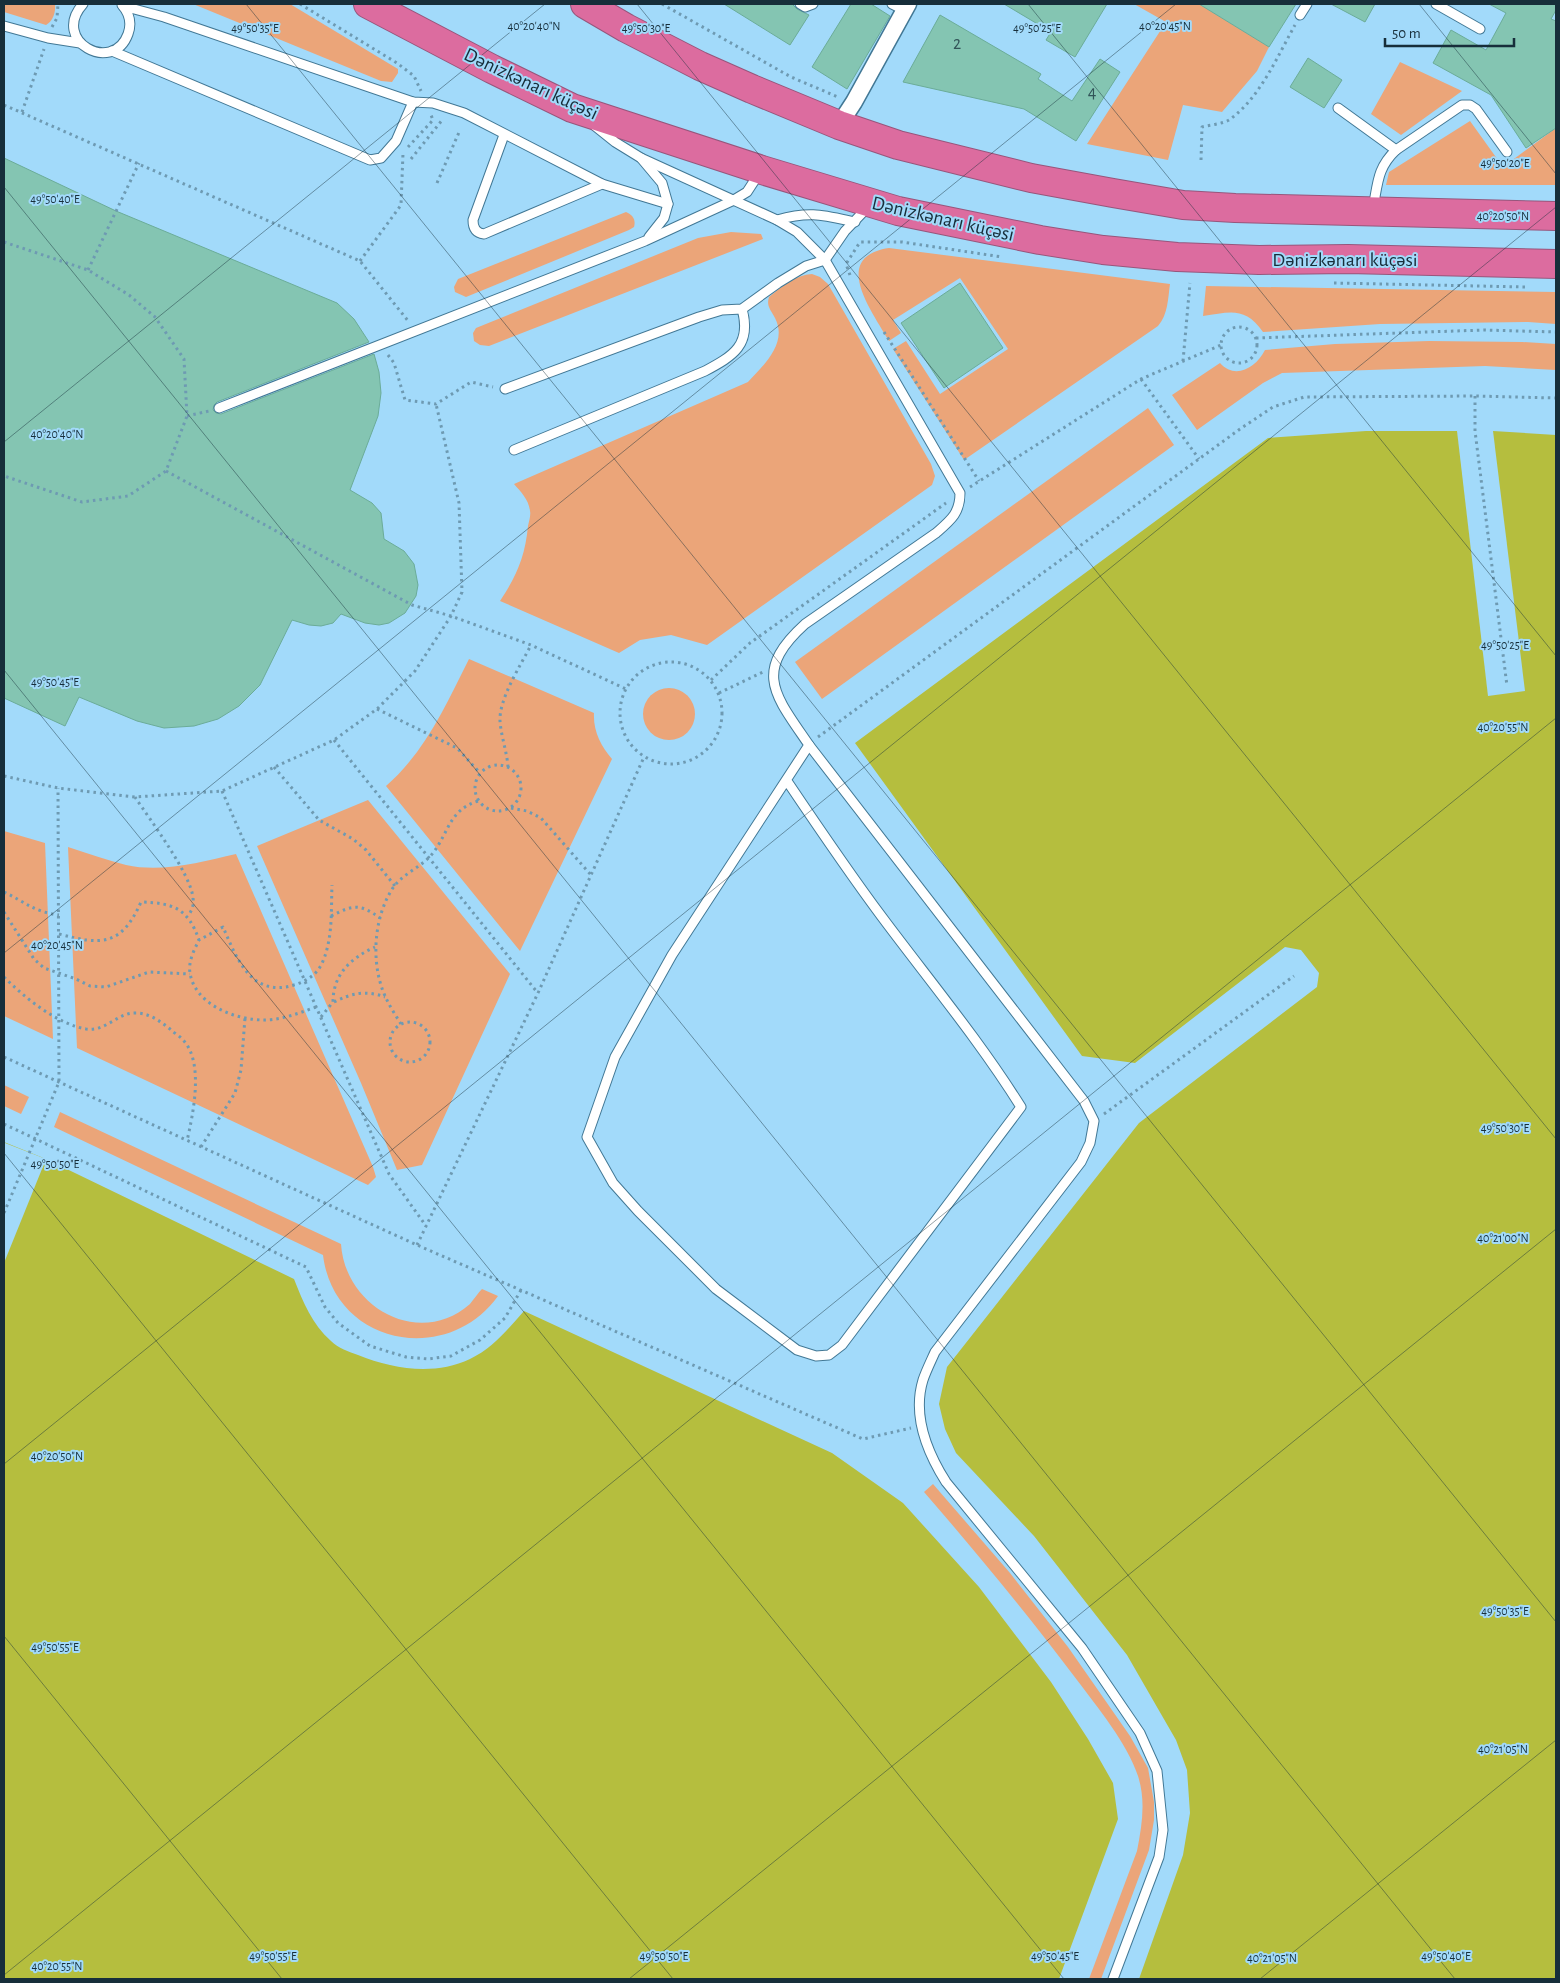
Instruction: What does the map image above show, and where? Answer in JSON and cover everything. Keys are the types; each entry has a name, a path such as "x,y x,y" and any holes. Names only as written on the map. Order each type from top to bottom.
{"highway":[{"path":"585,4 626,28 700,66 839,126 898,145 1031,178 1175,204 1235,208 1556,216"},
{"name":"Dənizkənarı küçəsi","path":"379,8 572,108 762,170 863,212 908,213 1040,240 1103,250 1177,257 1556,264"}],"street":[{"path":"839,126 854,102 901,6"}],"lane":[{"path":"83,4 74,18 73,27 80,43 86,49 103,53 112,51 126,40 130,23 122,5"},
{"path":"800,4 805,7 813,4"},
{"path":"1300,15 1307,4"},
{"path":"1436,4 1480,29"},
{"path":"122,5 164,17 413,102 426,101 464,114 602,184 668,204"},
{"path":"4,26 48,38 80,43"},
{"path":"112,51 370,160 381,158 396,141 413,102"},
{"path":"1372,211 1381,168 1396,150 1462,106 1470,105 1476,109 1507,152"},
{"path":"572,108 615,142 641,158 777,220 797,232 825,260 960,493 960,506 951,521 805,624 789,639 778,655 772,673 777,693 809,745 1084,1101 1094,1121 1090,1142 1081,1162 935,1352 923,1380 919,1401 921,1426 932,1460 946,1482 1082,1648 1140,1733 1157,1771 1164,1830 1159,1857 1113,1979"},
{"path":"1338,108 1396,150"},
{"path":"504,135 473,220 473,226 476,231 484,234 602,184"},
{"path":"641,158 662,183 668,204 664,218 645,241"},
{"path":"219,408 645,241 732,201 747,192 762,170"},
{"path":"777,220 794,215 813,213 863,212"},
{"path":"505,389 699,317 722,310 742,309 778,283 806,266 825,260 845,232 863,212"},
{"path":"514,450 705,371 729,358 738,348 746,323 742,309"},
{"path":"787,781 882,918 948,1002 998,1071 1021,1107 842,1345 828,1355 816,1356 797,1350 716,1289 613,1183 587,1137 615,1057 672,955 730,863 787,781 809,745"}],"path":[{"path":"22,112 57,18 58,4"},
{"path":"300,4 397,63 414,76 433,120 403,152 401,205 360,261"},
{"path":"662,4 791,77 826,93 854,102"},
{"path":"1201,160 1202,127 1227,121 1261,86 1300,15"},
{"path":"4,105 360,261 410,324"},
{"path":"411,159 443,119"},
{"path":"437,183 460,130"},
{"path":"88,270 139,163"},
{"path":"4,242 88,270 129,295 155,317 184,359 188,416 166,471 128,496 82,502 4,476"},
{"path":"852,280 846,264 860,242 902,242 1010,258"},
{"path":"1183,361 1188,281 1197,280"},
{"path":"1326,283 1530,287"},
{"path":"1238,326 1249,330 1256,338 1256,350 1253,356 1242,362 1230,360 1222,351 1221,345 1224,334 1238,326"},
{"path":"882,330 979,481"},
{"path":"1256,338 1484,330 1556,332"},
{"path":"711,680 750,643 960,493 1141,379 1221,345"},
{"path":"394,363 405,400 436,404 471,382 505,389"},
{"path":"1141,379 1200,460"},
{"path":"1475,396 1475,431 1507,686"},
{"path":"809,745 1273,407 1304,397 1475,396 1556,398"},
{"path":"4,776 58,788 135,797 222,790 334,740 378,709 415,671 451,616 462,592 459,503 436,404"},
{"path":"188,416 219,408"},
{"path":"166,471 412,605 451,616 531,645 626,689"},
{"path":"508,767 500,720 502,708 507,693 531,645"},
{"path":"673,661 687,664 700,670 711,680 719,694 723,709 721,725 715,740 704,752 691,761 675,764 659,763 644,757 632,747 624,734 620,719 621,704 626,689 634,677 645,668 659,663 673,661"},
{"path":"719,694 763,672 772,673"},
{"path":"378,709 457,748 480,773"},
{"path":"334,740 538,993"},
{"path":"417,1246 538,993 644,757"},
{"path":"510,808 520,797 522,790 518,776 508,767 493,765 480,773 475,786 478,801 483,806 496,812 510,808 527,811 541,818 591,875"},
{"path":"274,767 319,820 353,839 366,850 395,886"},
{"path":"4,1213 59,1082 58,788"},
{"path":"222,790 388,1174 426,1226"},
{"path":"135,797 190,885 194,898 193,910 188,916"},
{"path":"401,1024 386,998 377,969 375,947 380,918 395,886 410,870 430,857 440,844 456,814 462,808 478,801"},
{"path":"316,1007 285,1018 264,1020 244,1018 222,1011 210,1004 201,994 190,974 194,950 199,940 223,927 235,954 258,982 267,987 284,988 305,981 317,972 323,962 329,941 332,885"},
{"path":"4,892 35,910 59,915"},
{"path":"59,934 90,941 106,940 122,931 133,920 141,902 169,905 188,916 199,940"},
{"path":"331,916 356,906 367,909 380,918"},
{"path":"4,912 34,959 44,968 59,972 97,988 106,987 149,972 190,974"},
{"path":"333,1002 333,990 338,976 363,953 375,947"},
{"path":"1094,1121 1294,976"},
{"path":"4,977 34,1004 59,1018 91,1030 99,1029 128,1014 136,1012 160,1021 185,1041 193,1059 195,1076 195,1107 187,1140"},
{"path":"321,1017 333,1002 349,995 361,992 374,993 386,998"},
{"path":"201,1147 235,1093 241,1070 244,1018"},
{"path":"415,1023 427,1030 430,1043 429,1050 420,1060 406,1062 394,1054 390,1041 396,1028 401,1024 415,1023"},
{"path":"4,1057 417,1246 863,1439 921,1426"},
{"path":"4,1124 306,1267 325,1307 338,1323 370,1346 397,1355 428,1359 451,1356 480,1340 505,1318 520,1290"}],"shaded area":[{"path":"4,4 55,4 54,16 46,25 4,12"},
{"path":"193,4 290,4 398,69 398,73 392,82 381,81"},
{"path":"1134,4 1199,4 1269,47 1257,71 1222,112 1183,105 1168,160 1087,144 1166,22"},
{"path":"1400,62 1462,91 1401,135 1371,114"},
{"path":"1470,121 1503,167 1556,128 1556,185 1386,185 1389,172"},
{"path":"626,212 632,216 635,222 634,227 629,230 466,297 455,292 454,287 458,279"},
{"path":"731,232 761,234 763,239 489,346 480,345 474,341 473,333 476,328 698,238"},
{"path":"889,248 1170,284 1167,306 1164,317 1158,326 964,460 893,349 906,341 940,394 1008,349 960,278 893,320 901,333 889,341 866,301 860,287 859,273 862,262 871,253"},
{"path":"812,274 820,277 828,284 931,464 935,476 932,485 707,645 671,635 640,640 619,653 500,601 519,565 525,547 530,516 526,500 514,484 748,382 767,361 779,336 778,327 769,305 769,297 795,279"},
{"path":"1206,286 1556,292 1556,324 1528,322 1380,324 1263,332 1250,318 1243,314 1229,312 1203,316"},
{"path":"1429,341 1556,344 1556,370 1485,366 1282,373 1263,383 1197,430 1172,395 1220,363 1232,371 1245,370 1256,362 1265,350 1335,344"},
{"path":"1148,408 1174,445 822,699 795,662"},
{"path":"1366,431 1493,431 1556,435 1556,1979 1139,1979 1183,1855 1190,1813 1187,1770 1176,1740 1127,1655 1034,1536 956,1453 945,1429 939,1404 947,1367 1139,1123 1317,987 1319,973 1301,950 1285,947 1135,1063 1082,1056 855,743 1268,438"},
{"path":"469,659 594,713 598,738 612,759 520,951 386,786 400,773 423,743 443,710"},
{"path":"664,688 674,688 683,692 691,700 695,714 691,728 683,736 674,740 664,740 655,736 647,728 643,719 643,709 647,700 655,692"},
{"path":"368,800 510,974 422,1165 397,1170 257,846"},
{"path":"4,831 45,843 53,1039 4,1016"},
{"path":"68,847 126,865 153,868 181,866 236,854 373,1167 376,1177 368,1185 77,1048"},
{"path":"4,1085 29,1097 21,1114 4,1106"},
{"path":"60,1112 341,1244 346,1267 356,1286 370,1303 388,1315 408,1321 429,1322 450,1317 470,1304 482,1289 498,1296 476,1318 451,1332 423,1338 396,1336 370,1326 348,1309 332,1286 323,1255 54,1127"},
{"path":"4,1142 46,1159 294,1279 318,1327 340,1348 347,1351 371,1360 399,1367 414,1369 442,1368 470,1359 486,1350 524,1311 832,1453 903,1503 979,1587 1051,1682 1088,1739 1113,1783 1118,1819 1059,1979 4,1979"},
{"path":"933,1484 1010,1573 1068,1647 1130,1736 1148,1768 1154,1802 1154,1820 1149,1850 1101,1979 1089,1979 1137,1851 1139,1841 1143,1804 1138,1776 1127,1751 1094,1702 983,1561 924,1492"}],"pier":[{"path":"1457,431 1493,431 1525,691 1488,696"},
{"path":"5,1143 46,1159 4,1263 4,1146"}],"building":[{"path":"724,4 792,4 809,15 790,45"},
{"path":"851,4 871,4 890,16 847,89 812,67"},
{"path":"1004,4 1107,4 1075,57 1046,40 1051,32"},
{"path":"1199,4 1296,4 1269,47"},
{"path":"1331,4 1375,4 1365,22"},
{"path":"1489,4 1556,4 1556,10 1551,19 1556,21 1556,128 1526,148 1491,95 1433,63 1451,30 1486,50 1506,13"},
{"path":"940,15 1041,74 1038,79 1072,101 1100,59 1120,72 1076,141 1024,109 903,82"},
{"path":"1308,58 1342,80 1324,108 1290,87"},
{"path":"4,158 116,211 337,303 354,319 369,342 217,402 213,410 221,414 374,354 379,372 381,393 378,416 350,490 372,503 381,513 384,539 404,551 414,564 418,585 416,596 405,613 389,623 379,625 365,623 341,614 333,623 321,626 292,620 260,685 239,706 218,719 194,726 164,728 137,721 79,697 65,726 4,698"},
{"path":"960,283 1003,348 944,388 901,323"}]}
